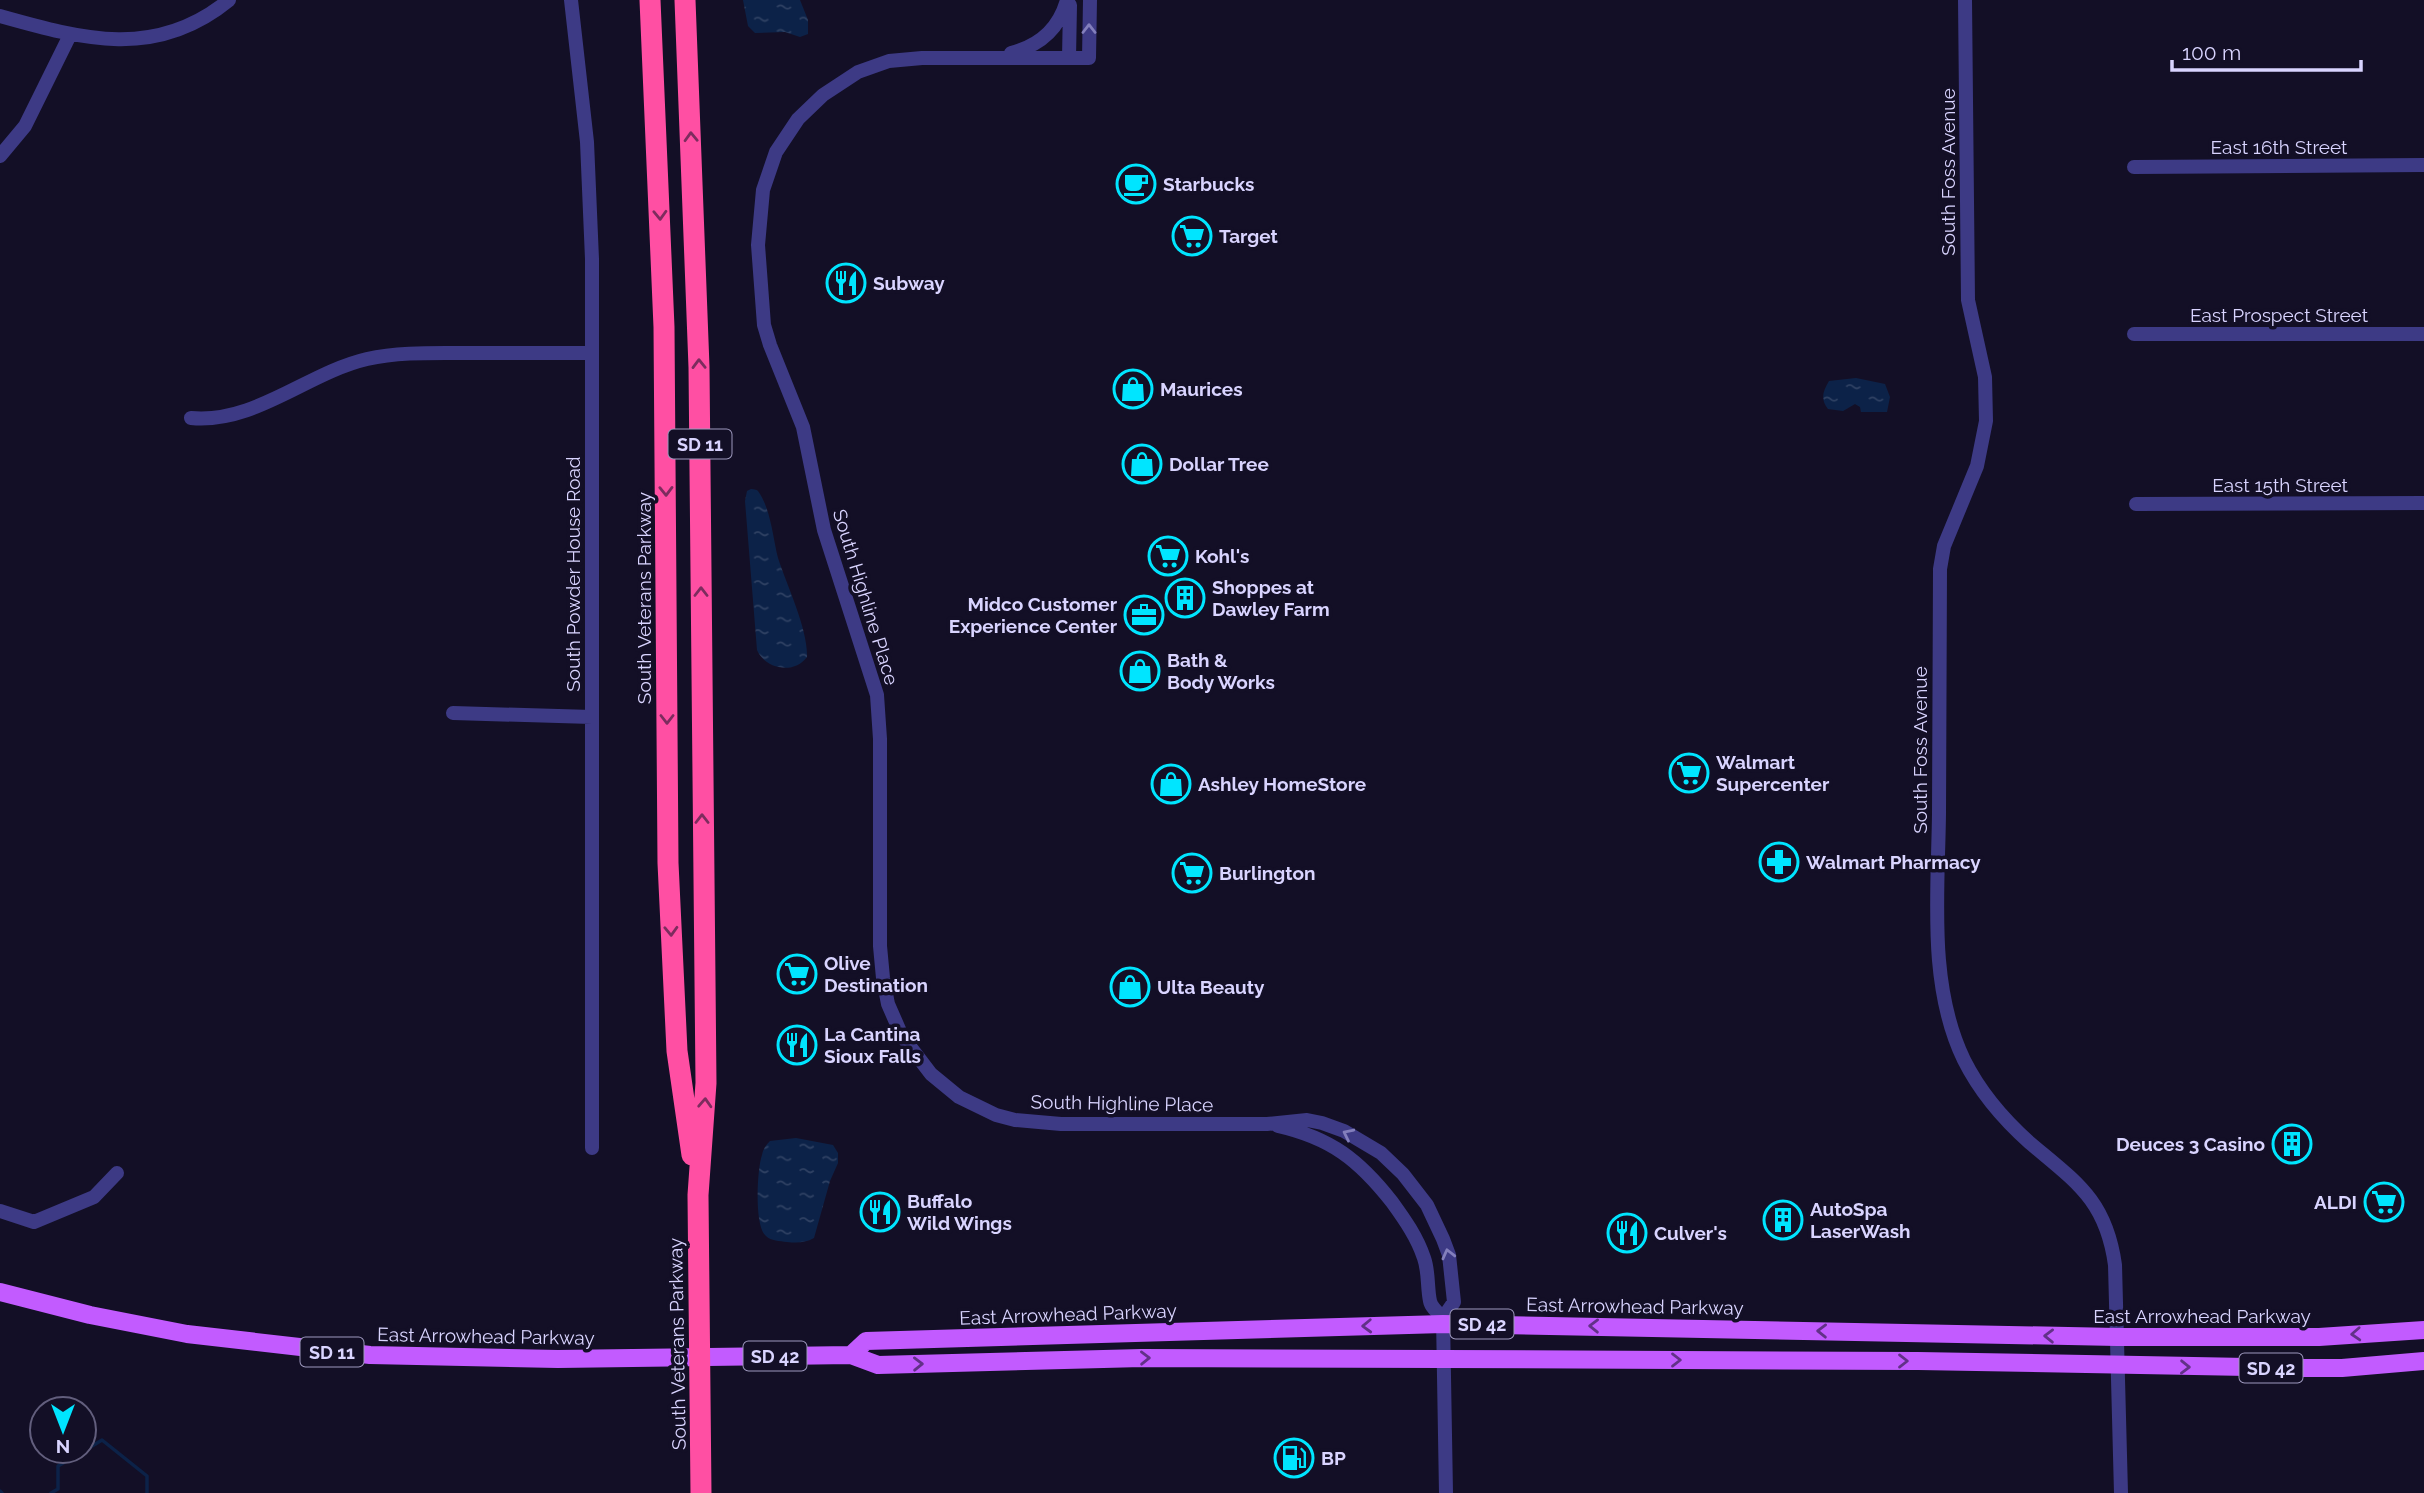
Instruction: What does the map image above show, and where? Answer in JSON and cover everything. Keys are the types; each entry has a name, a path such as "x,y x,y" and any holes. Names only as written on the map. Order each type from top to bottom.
{"highway":[{"name":"South Veterans Parkway","path":"650,0 664,327 668,863 677,1051 698,1195"},
{"name":"South Veterans Parkway","path":"685,0 699,381 706,1083 698,1195 701,1493"}],"main road":[{"name":"East Arrowhead Parkway","path":"0,1292 90,1315 187,1334 324,1352 461,1359 851,1355 878,1365 1142,1358 1918,1361 2342,1368 2424,1362"},
{"name":"East Arrowhead Parkway","path":"851,1355 866,1341 1443,1321 2117,1337 2319,1336 2424,1330"}],"street":[{"path":"0,16 70,36 113,39 164,35 200,21 229,0"},
{"name":"South Powder House Road","path":"571,0 587,142 591,219 592,1149"},
{"path":"989,57 1026,48 1046,36 1059,22 1069,0"},
{"path":"1069,0 1069,58"},
{"name":"South Highline Place","path":"1090,0 1089,58 897,60 858,72 809,106 786,135 768,171 760,207 760,289 764,325 803,427 824,530 877,695 880,740 880,946 888,1004 902,1036 931,1074 959,1097 996,1115 1016,1120 1061,1124 1267,1124 1293,1120 1322,1123 1363,1141 1381,1153 1403,1174 1427,1205 1443,1239 1448,1255 1454,1302 1443,1321 1430,1303 1426,1262 1415,1237 1383,1191 1357,1163 1331,1144 1296,1130 1267,1124"},
{"name":"South Foss Avenue","path":"1965,0 1968,300 1987,398 1984,433 1977,466 1944,546 1940,569 1940,977 1955,1037 1986,1095 2014,1127 2074,1178 2102,1217 2115,1265 2122,1493"},
{"path":"0,156 25,126 70,36"},
{"name":"East 16th Street","path":"2134,167 2424,165"},
{"name":"East Prospect Street","path":"2134,334 2424,334"},
{"path":"191,418 209,420 246,411 320,377 380,356 592,353"},
{"name":"East 15th Street","path":"2136,504 2424,503"},
{"path":"453,713 592,717"},
{"path":"0,1211 34,1222 94,1197 117,1173"},
{"path":"1443,1321 1446,1493"}],"water":[{"path":"743,0 800,0 808,20 808,34 800,37 785,32 755,33 748,26"},
{"path":"1856,378 1885,384 1890,397 1887,412 1861,412 1860,407 1855,404 1843,411 1828,409 1823,395 1829,381"},
{"path":"747,491 758,491 767,509 778,558 804,634 807,657 801,663 788,668 766,662 757,650 745,501"},
{"path":"796,1138 833,1145 838,1153 838,1163 830,1181 814,1238 804,1242 776,1241 766,1236 760,1222 760,1162 770,1141"}],"waterway":[{"path":"98,1442 102,1440 147,1476 147,1493"},
{"path":"51,1493 58,1489 60,1465"}],"place":[{"name":"Starbucks","path":"1136,184"},
{"name":"Target","path":"1192,236"},
{"name":"Subway","path":"846,283"},
{"name":"Maurices","path":"1133,389"},
{"name":"Dollar Tree","path":"1142,464"},
{"name":"Kohl's","path":"1168,556"},
{"name":"Shoppes at Dawley Farm","path":"1185,598"},
{"name":"Midco Customer Experience Center","path":"1144,615"},
{"name":"Bath & Body Works","path":"1140,671"},
{"name":"Walmart Supercenter","path":"1689,773"},
{"name":"Ashley HomeStore","path":"1171,784"},
{"name":"Walmart Pharmacy","path":"1779,862"},
{"name":"Burlington","path":"1192,873"},
{"name":"Olive Destination","path":"797,974"},
{"name":"Ulta Beauty","path":"1130,987"},
{"name":"La Cantina Sioux Falls","path":"797,1045"},
{"name":"Deuces 3 Casino","path":"2292,1144"},
{"name":"ALDI","path":"2384,1202"},
{"name":"Buffalo Wild Wings","path":"880,1212"},
{"name":"AutoSpa LaserWash","path":"1783,1220"},
{"name":"Culver's","path":"1627,1233"},
{"name":"BP","path":"1294,1458"}]}
